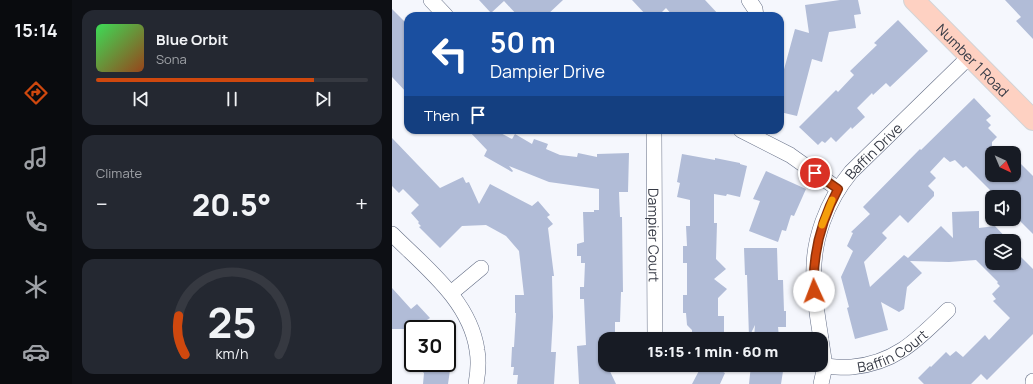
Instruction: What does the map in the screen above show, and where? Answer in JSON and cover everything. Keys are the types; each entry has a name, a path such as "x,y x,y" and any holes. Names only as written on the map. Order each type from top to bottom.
{"main road":[{"name":"Number 1 Road","path":"914,0 1033,120"}],"street":[{"path":"431,0 442,12"},
{"path":"749,0 755,12"},
{"name":"Baffin Drive","path":"820,332 813,276 816,250 829,206 838,189 851,172 970,56"},
{"name":"Dampier Court","path":"654,134 655,332"},
{"path":"749,134 790,155 838,189"},
{"path":"392,234 451,293 463,310 470,324 478,352 476,384"},
{"path":"451,293 481,268"},
{"name":"Baffin Court","path":"828,366 852,367 872,364 889,358 906,348 924,334 948,310"},
{"name":"Baffin Drive","path":"821,384 824,372"}],"building":[{"path":"479,0 563,0 550,12 514,12 504,1 492,12 490,12"},
{"path":"632,0 705,0 716,12 670,12 666,8 662,12 643,12"},
{"path":"840,0 858,0 861,14 854,15 856,28 829,32 822,62 812,59 797,116 784,113 784,69 795,29 809,33 805,5"},
{"path":"1005,0 1033,0 1033,39 1016,21 1021,17"},
{"path":"392,9 404,21 404,90 392,77"},
{"path":"898,20 928,51 890,87 886,83 873,95 872,93 857,108 865,117 852,129 851,127 836,142 831,137 825,143 822,141 818,145 799,127 836,90 838,92 854,75 850,71 877,45 874,43"},
{"path":"974,98 991,116 986,120 991,125 988,128 997,137 992,142 992,146 985,146 985,182 1021,182 1021,164 1033,176 1033,234 1021,222 1021,190 990,190 966,166 963,168 955,160 950,162 944,157 930,172 936,178 928,186 934,192 934,196 908,223 900,215 882,233 887,238 864,262 870,287 904,255 908,258 941,226 953,238 952,212 979,211 979,228 995,226 1002,234 985,234 985,269 976,260 949,262 910,261 922,273 907,287 904,309 899,312 881,302 888,330 855,339 841,277 853,251 847,246 853,233 851,232 870,214 863,207 920,149 921,150"},
{"path":"472,134 503,134 512,139 515,134 532,144 534,139 548,144 546,149 560,155 577,157 578,153 597,157 597,154 629,153 628,192 619,192 620,217 622,217 623,292 621,292 620,322 615,322 615,332 598,332 598,372 610,372 616,384 579,384 577,346 586,345 584,299 580,299 580,287 584,287 585,263 581,263 581,256 577,256 577,244 584,242 583,212 594,212 594,210 599,210 599,189 549,182 509,166 513,171 512,172 484,156 487,150"},
{"path":"392,138 440,188 463,177 466,183 469,182 479,204 490,184 532,206 538,201 550,215 547,217 553,224 548,228 554,276 552,276 553,317 551,352 556,352 554,384 517,384 518,375 513,375 514,367 511,367 516,313 515,295 524,295 519,251 506,236 486,225 462,226 440,248 419,227 421,226 418,223 419,222 411,213 419,205 403,189 399,193 392,186"},
{"path":"682,154 715,160 715,158 740,163 747,166 740,197 727,194 726,196 714,194 714,223 717,223 716,259 726,269 714,279 727,289 718,298 718,316 724,316 724,332 692,332 687,325 686,313 683,313 683,295 687,295 687,263 683,263 683,246 687,246 686,226 690,226 690,200 677,197 680,183 677,182"},
{"path":"766,171 806,189 794,216 791,215 786,231 782,230 778,242 749,231 760,201 753,199"},
{"path":"744,248 777,248 778,280 783,280 786,327 778,327 778,332 754,332 755,325 752,332 749,332 747,275 745,275"},
{"path":"1021,257 1033,269 1033,334 987,380 981,374 971,384 924,384 918,378 946,352 950,356 956,351 963,357 985,335 989,340 1010,318 993,301 996,299 992,294 1000,286 997,283 998,282 986,270 1021,270"},
{"path":"392,288 411,309 417,304 430,318 427,320 404,320 404,329 392,329"},
{"path":"423,372 450,372 448,384 423,384"},
{"path":"698,372 725,373 720,384 692,384"},
{"path":"750,372 783,372 781,384 749,384"}],"slow traffic":[{"path":"822,225 832,200"}],"route":[{"path":"814,291 813,276 816,250 829,206 838,189 815,173"}]}
